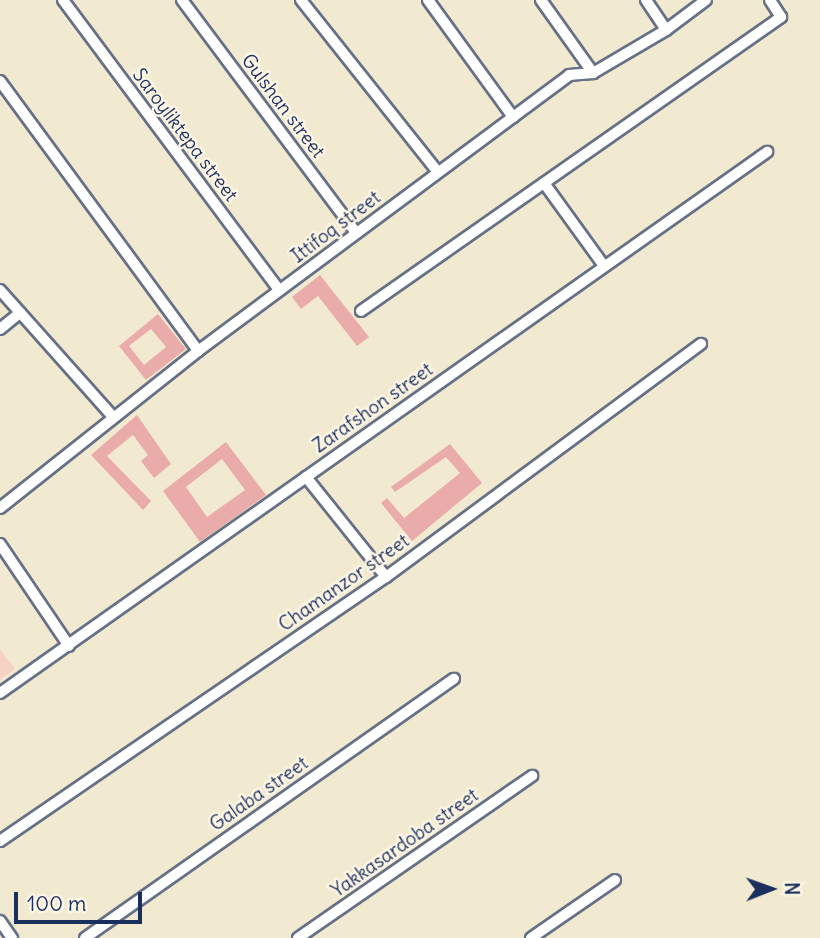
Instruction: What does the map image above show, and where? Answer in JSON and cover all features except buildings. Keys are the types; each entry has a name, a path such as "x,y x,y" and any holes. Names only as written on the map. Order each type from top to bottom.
{"street":[{"name":"Saroyliktepa street","path":"63,0 279,290"},
{"name":"Gulshan street","path":"182,0 356,233"},
{"path":"301,0 438,172"},
{"path":"428,0 513,117"},
{"path":"541,0 593,73"},
{"path":"646,0 666,30"},
{"name":"Ittifoq street","path":"0,508 198,351 569,75 593,73 666,30 706,0"},
{"path":"361,312 781,17 770,0"},
{"path":"0,81 198,351"},
{"name":"Zarafshon street","path":"0,694 767,152"},
{"path":"544,183 604,266"},
{"path":"0,290 113,417"},
{"path":"0,329 20,313"},
{"name":"Chamanzor street","path":"0,841 386,577 701,344"},
{"path":"306,477 386,577"},
{"path":"0,544 69,646"},
{"name":"Galaba street","path":"85,938 454,679"},
{"name":"Yakkasardoba street","path":"298,938 532,776"},
{"path":"531,938 615,880"},
{"path":"0,921 12,938"}],"shaded area":[{"path":"0,649 15,669 0,680"}]}
